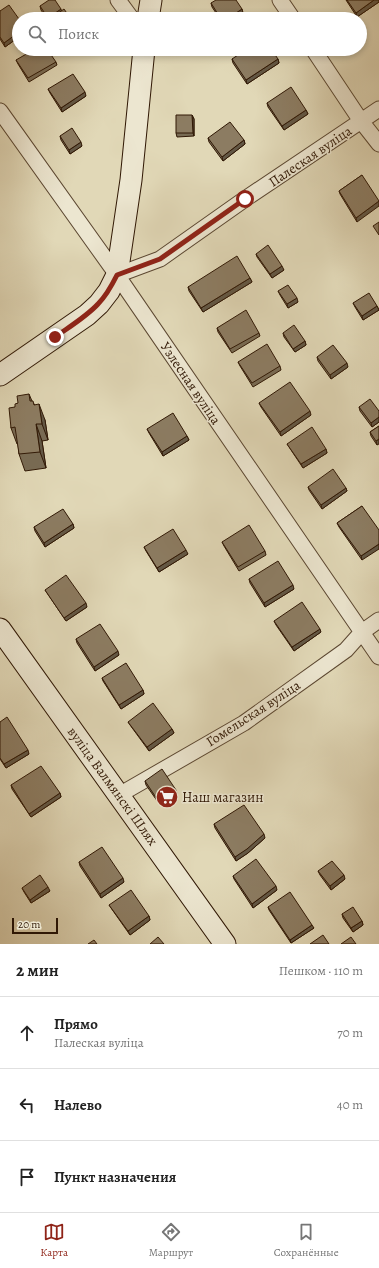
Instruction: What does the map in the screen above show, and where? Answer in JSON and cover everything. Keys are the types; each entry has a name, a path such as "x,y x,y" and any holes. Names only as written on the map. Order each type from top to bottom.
{"main road":[{"path":"149,12 151,0"},
{"path":"0,375 87,315 99,304 109,291 117,275 131,180 143,56"},
{"name":"вуліца Валмянскі Шлях","path":"0,629 225,944"}],"street":[{"path":"118,0 127,12"},
{"path":"280,0 288,12"},
{"path":"318,56 361,121 379,144"},
{"name":"Палеская вуліца","path":"117,275 160,259 245,199 379,109"},
{"name":"Узлесная вуліца","path":"0,111 117,275 379,657"},
{"name":"Гомельская вуліца","path":"119,795 244,723 346,650 362,632 379,620"}],"building":[{"path":"49,0 55,0 61,9 57,12 44,12 40,6"},
{"path":"216,0 236,0 242,9 238,12 217,12 211,3"},
{"path":"347,0 374,0 357,12 355,12"},
{"path":"9,5 14,12 12,12 12,37 4,43 0,37 0,11"},
{"path":"23,56 52,56 56,62 28,78 16,60"},
{"path":"236,56 276,56 278,59 246,80 232,59"},
{"path":"73,74 85,92 61,108 48,89"},
{"path":"291,87 306,110 282,126 267,103"},
{"path":"176,115 192,115 193,133 176,133"},
{"path":"230,122 244,140 222,157 208,138"},
{"path":"72,128 81,142 69,150 60,136"},
{"path":"362,175 379,201 356,218 339,191"},
{"path":"379,222 379,235 373,226"},
{"path":"268,245 282,266 270,274 256,254"},
{"path":"237,256 250,278 201,308 188,287"},
{"path":"288,285 297,298 287,304 278,291"},
{"path":"369,293 377,306 362,316 353,303"},
{"path":"246,310 259,333 230,349 217,328"},
{"path":"294,325 305,341 293,349 283,333"},
{"path":"267,344 280,366 252,383 238,362"},
{"path":"333,345 347,363 330,375 317,357"},
{"path":"290,382 310,411 280,432 259,403"},
{"path":"29,394 30,401 33,401 34,405 39,404 42,424 36,424 40,452 19,454 15,427 11,428 9,408 15,407 15,404 18,403 17,396"},
{"path":"370,399 379,411 379,417 371,423 359,407"},
{"path":"173,413 187,436 162,452 147,429"},
{"path":"379,426 379,439 376,441 370,432"},
{"path":"312,427 326,449 301,464 287,444"},
{"path":"333,469 346,488 321,505 308,487"},
{"path":"362,506 379,530 379,544 361,556 337,523"},
{"path":"63,509 73,524 44,543 34,527"},
{"path":"249,525 265,551 238,567 222,542"},
{"path":"173,529 186,550 157,568 144,547"},
{"path":"278,561 293,585 264,603 249,579"},
{"path":"66,575 86,603 64,618 45,590"},
{"path":"302,602 320,629 292,647 274,621"},
{"path":"100,624 118,651 94,667 76,639"},
{"path":"126,663 143,690 119,705 102,678"},
{"path":"153,703 172,729 147,747 128,722"},
{"path":"7,717 28,750 4,764 0,758 0,722"},
{"path":"41,766 60,793 29,814 11,785"},
{"path":"162,769 176,790 159,802 145,781"},
{"path":"244,805 264,834 235,857 214,824"},
{"path":"102,847 123,878 100,894 79,862"},
{"path":"256,859 276,886 252,904 233,876"},
{"path":"332,861 344,875 330,886 318,871"},
{"path":"40,875 48,887 30,900 22,888"},
{"path":"131,890 149,916 128,931 109,905"},
{"path":"290,892 312,925 290,940 268,907"},
{"path":"353,907 362,921 351,928 342,914"},
{"path":"323,935 329,944 310,944"},
{"path":"158,937 164,944 150,944"},
{"path":"351,937 356,944 341,944"},
{"path":"94,940 97,944 88,944"}],"place":[{"name":"Наш магазин","path":"167,797"}],"route":[{"path":"55,337 87,315 99,304 109,291 117,275 160,259 245,199"}]}
